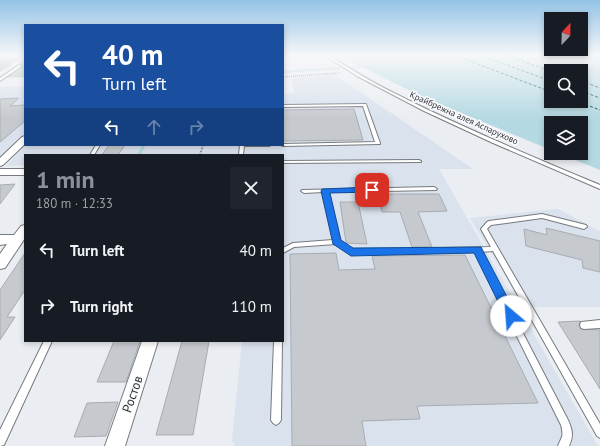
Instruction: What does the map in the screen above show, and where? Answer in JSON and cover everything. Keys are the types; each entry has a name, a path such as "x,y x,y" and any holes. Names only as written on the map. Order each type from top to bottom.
{"street":[{"path":"0,163 24,140"},
{"path":"0,172 24,172"},
{"path":"0,240 21,234"},
{"path":"0,264 21,234"},
{"name":"Ростов","path":"115,446 150,342"}],"lane":[{"name":"Крайбрежна алея Аспарухово","path":"358,76 466,130 600,187"},
{"path":"284,106 365,105 378,143 284,145"},
{"path":"284,162 419,161"},
{"path":"304,191 434,189"},
{"path":"325,191 337,242"},
{"path":"584,227 542,216 489,223 484,227 484,232 600,433"},
{"path":"284,250 293,245 337,242 351,252 494,249"},
{"path":"477,250 565,423 568,437 563,446"},
{"path":"584,325 600,324"},
{"path":"0,441 48,342"},
{"path":"276,420 278,342"}],"path":[{"path":"284,77 298,76"}],"shaded area":[{"path":"318,76 337,76 473,169 439,169 598,446 235,446 232,441 242,342 284,342 284,154 24,154 24,165 6,166 24,146 284,146 284,94 295,93 291,79"},
{"path":"24,86 24,134 0,156 0,87"},
{"path":"558,209 600,231 600,307 524,307 470,218"}],"green space":[{"path":"2,76 24,76 24,77 0,77"}],"water":[{"path":"380,76 544,76 544,108 588,108 588,76 600,76 600,170 575,160 588,160 588,116 544,116 544,147 425,98"}],"building":[{"path":"19,98 10,106 24,105 24,122 0,142 0,99"},
{"path":"354,109 363,140 284,141 284,110"},
{"path":"108,146 124,146 119,154 103,154"},
{"path":"15,184 0,204 0,185"},
{"path":"377,194 439,194 447,211 418,212 432,247 412,247 400,212 382,212"},
{"path":"340,202 358,202 367,244 346,243"},
{"path":"546,228 600,241 600,272 583,268 582,260 526,246 524,229 547,235"},
{"path":"336,253 339,270 375,269 372,256 465,255 538,403 417,406 420,419 362,421 366,446 292,446 290,254"},
{"path":"24,254 24,292 7,317 15,317 0,340 0,290"},
{"path":"580,321 579,325 581,329 600,330 600,389 558,322"},
{"path":"114,342 140,342 126,382 97,382"},
{"path":"182,342 209,342 193,435 156,435"},
{"path":"118,402 106,436 74,437 87,403"}],"waterway":[{"path":"140,154 144,146"}],"ferry route":[{"path":"509,76 544,89"},
{"path":"537,76 544,78"},
{"path":"588,84 600,88"},
{"path":"588,94 600,98"},
{"path":"588,106 600,110"}],"route":[{"path":"372,190 325,191 337,242 351,252 477,250 511,316"}]}
